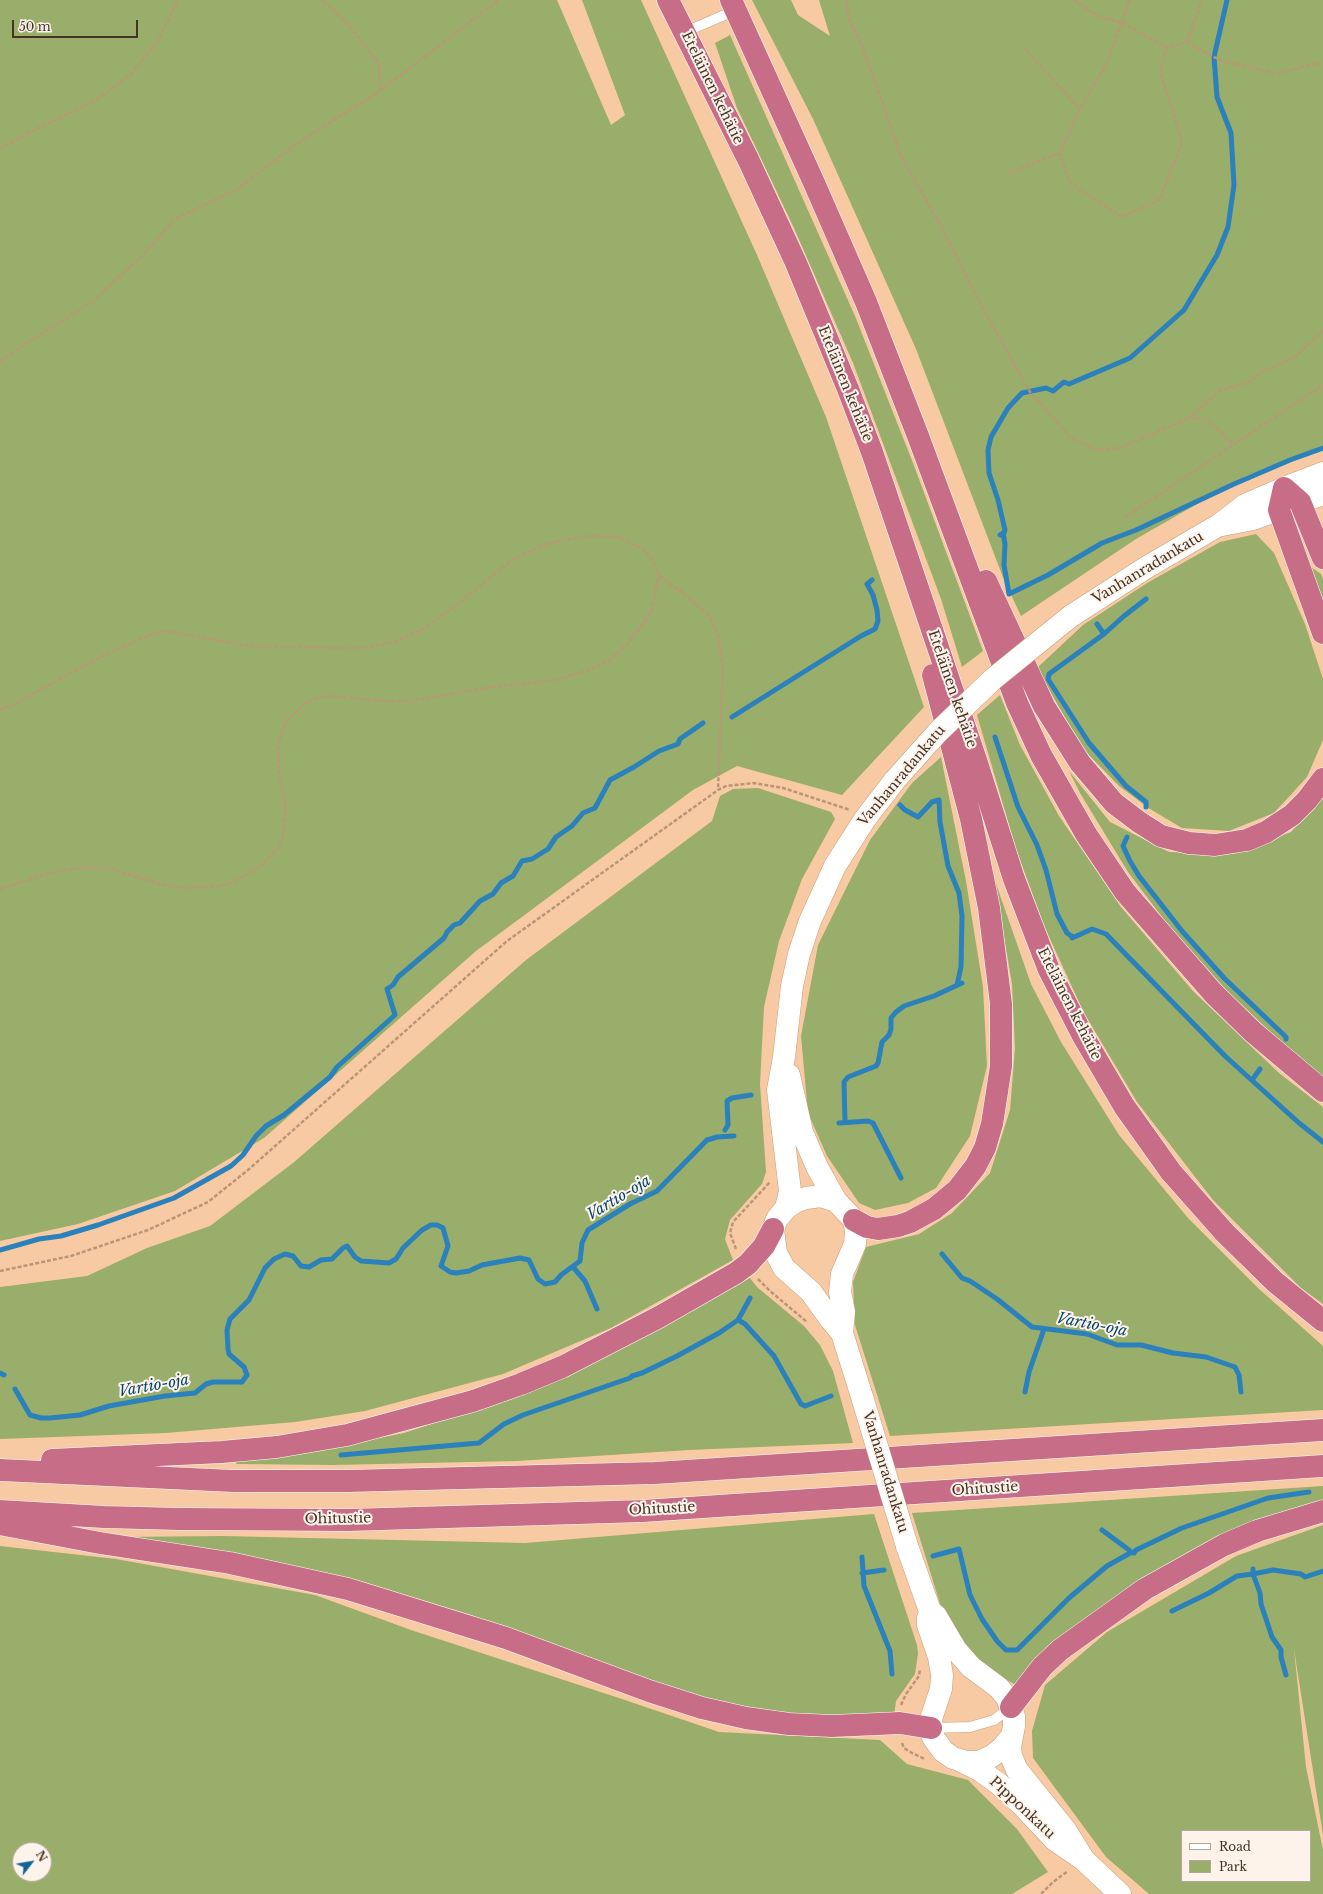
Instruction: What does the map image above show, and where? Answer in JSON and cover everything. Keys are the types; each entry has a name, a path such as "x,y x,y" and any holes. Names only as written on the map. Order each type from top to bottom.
{"highway":[{"name":"Eteläinen kehätie","path":"668,0 748,159 796,263 872,452 976,760 1014,879 1049,970 1082,1036 1124,1106 1171,1172 1224,1233 1275,1282 1323,1321"},
{"path":"733,5 812,178 866,302 918,436 1017,703 1041,756 1086,834 1125,892 1214,994 1253,1032 1323,1091"},
{"path":"918,436 1044,706 1080,763 1114,803 1161,836 1189,843 1215,845 1247,840 1266,832 1292,815 1307,800 1323,779"},
{"path":"854,1220 867,1227 878,1229 910,1222 946,1201 967,1180 985,1148 992,1124 1002,1066 1003,1040 995,940 971,819 872,452"},
{"path":"1323,558 1300,502 1284,488 1279,510 1323,633"},
{"path":"0,1462 222,1452 277,1447 347,1435 473,1401 521,1384 562,1367 659,1318 736,1273 748,1264 764,1246 773,1229"},
{"path":"0,1470 248,1481 348,1481 648,1473 1323,1430"},
{"name":"Ohitustie","path":"0,1511 179,1520 350,1520 643,1511 1323,1466"},
{"path":"1011,1707 1042,1667 1060,1650 1145,1589 1193,1561 1231,1542 1257,1531 1323,1511"},
{"path":"0,1524 100,1543 230,1563 348,1589 506,1638 649,1691 702,1708 746,1718 796,1724 832,1726 908,1724 931,1728"}],"street":[{"name":"Vanhanradankatu","path":"786,1208 790,1191 778,1090 784,1057 792,986 810,921 835,866 865,818 895,780 938,732 993,679 1071,616 1147,567 1219,525 1245,505 1323,473"},
{"name":"Vanhanradankatu","path":"1219,525 1253,519 1323,494"},
{"name":"Vanhanradankatu","path":"784,1057 802,1132 817,1167 836,1201 854,1220 856,1231 854,1244 842,1274 840,1292 844,1312 842,1333"},
{"name":"Vanhanradankatu","path":"836,1201 821,1196 806,1198 795,1202 786,1208 777,1219 773,1229 776,1253 779,1261 811,1292 842,1333 907,1546 930,1611 928,1625 939,1657 942,1675 941,1689 930,1720 931,1728"},
{"name":"Vanhanradankatu","path":"930,1611 936,1616 956,1650 971,1667 999,1688 1007,1698 1014,1716 1012,1736"},
{"path":"931,1728 935,1740 943,1751 967,1762 978,1762 992,1756 1002,1748 1012,1736"},
{"name":"Pipponkatu","path":"1012,1736 1010,1747 1011,1756 1017,1770 1066,1831 1076,1866"},
{"name":"Pipponkatu","path":"958,1759 981,1771 999,1784 1021,1804 1055,1840 1076,1866 1120,1894"}],"lane":[{"path":"685,32 733,5"},
{"path":"931,1728 970,1727 994,1720 1011,1707"}],"path":[{"path":"0,149 30,132 96,100 130,75 158,40 178,0"},
{"path":"321,0 332,8 352,29 379,64 380,91"},
{"path":"0,361 92,301 143,255 175,219 237,189 298,142 380,91 499,0"},
{"path":"846,0 850,21 861,43 901,156 941,226 978,299 1030,392 1070,437 1096,450 1120,448 1191,417 1220,390 1247,383 1265,370 1293,359 1323,331"},
{"path":"1074,0 1098,16 1122,24 1167,47 1187,42 1226,62 1278,74 1311,64 1323,64"},
{"path":"1129,0 1122,24 1106,65 1080,109 1060,153 1070,183 1122,216 1160,199 1182,142 1160,71 1167,47"},
{"path":"1187,42 1202,0"},
{"path":"1023,47 1080,109"},
{"path":"1009,173 1060,153"},
{"path":"1124,518 1323,386"},
{"path":"1191,417 1209,421 1234,444"},
{"path":"0,710 15,704 98,658 149,634 166,631 248,646 348,648 370,647 394,642 423,629 450,610 512,560 543,545 562,540 589,536 620,537 644,550 654,561 659,576 650,612 642,626 628,643 609,661 592,669 555,680 493,687 409,701 383,701 331,696 305,702 287,720 278,743 279,773 286,810 283,836 278,848 260,867 233,882 218,886 186,888 164,885 108,868 83,868 57,871 0,889"},
{"path":"659,576 682,592 706,613 718,636 723,666 718,790"},
{"path":"0,1271 71,1256 148,1230 208,1202 248,1170 507,941 718,790 726,786 754,783 783,788 848,808 865,818"},
{"path":"1041,1894 1053,1882 1076,1866"}],"green space":[{"path":"0,0 557,0 611,125 625,115 582,0 641,0 757,255 826,417 924,707 842,795 737,766 693,790 476,951 264,1138 175,1191 78,1224 0,1241"},
{"path":"752,0 791,0 798,15 830,36 819,0 1323,0 1323,446 1246,476 1136,539 1021,616 1004,580 916,349 813,119"},
{"path":"730,35 855,316 913,463 983,651 962,667 941,599 853,363 793,226 737,108 715,43"},
{"path":"1256,534 1274,553 1305,624 1323,679 1323,740 1307,777 1274,813 1229,831 1182,828 1150,809 1119,786 1082,748 1037,668 1083,625 1147,583 1220,542"},
{"path":"1308,565 1321,574 1323,579 1323,611"},
{"path":"1000,695 1020,745 1059,816 1121,907 1193,991 1279,1073 1323,1107 1323,1304 1301,1288 1213,1200 1137,1102 1084,1013 1045,928 1016,849 977,715"},
{"path":"941,757 966,881 983,987 987,1066 970,1136 936,1188 908,1203 875,1210 859,1203 827,1156 808,1113 801,1036 818,945 870,840 912,783"},
{"path":"1069,771 1110,822 1169,852 1233,854 1291,832 1323,798 1323,1077 1281,1042 1227,991 1165,921 1128,872 1080,793"},
{"path":"758,788 831,812 835,819 802,879 779,941 764,1007 760,1084 766,1172 762,1184 730,1220 725,1239 733,1260 611,1328 503,1374 365,1411 295,1422 166,1433 0,1439 0,1287 87,1276 147,1248 210,1226 293,1163 526,960 712,821 720,796 733,789"},
{"path":"994,878 1031,984 1061,1042 1119,1135 1188,1218 1258,1288 1323,1346 1323,1410 890,1436 855,1325 853,1282 866,1247 919,1234 952,1213 990,1173 1010,1110 1015,1048 1012,984"},
{"path":"750,1278 757,1287 804,1326 820,1345 833,1371 853,1443 689,1450 517,1461 333,1465 236,1464 237,1459 302,1453 404,1433 504,1400 663,1326"},
{"path":"1323,1486 1323,1500 1278,1514 1016,1685 988,1670 966,1649 942,1610 912,1513"},
{"path":"874,1514 917,1645 918,1654 915,1674 896,1701 894,1716 780,1715 691,1695 471,1615 360,1581 288,1565 120,1537 223,1536 525,1543"},
{"path":"1323,1525 1323,1835 1294,1649 1306,1767 1323,1850 1323,1894 1149,1894 1106,1857 1033,1758 1032,1731 1045,1685 1107,1632 1236,1556"},
{"path":"0,1546 116,1559 315,1595 411,1630 719,1732 880,1740 907,1764 968,1780 1017,1829 1048,1872 1012,1894 0,1894"}],"waterway":[{"path":"1000,535 1004,533 1005,530 998,500 989,473 988,450 991,437 1008,408 1022,393 1046,388 1053,391 1064,382 1069,384 1130,358 1184,310 1217,255 1228,227 1234,185 1231,133 1217,97 1214,57 1227,0"},
{"path":"1003,533 1005,544 1004,565 1009,594 1048,575 1102,543 1136,530 1234,484 1290,460 1323,448"},
{"path":"732,717 861,636 875,629 878,621 877,610 873,595 867,584 872,580"},
{"path":"1146,599 1104,634 1049,674 1048,679 1089,743 1126,786 1146,802 1146,807"},
{"path":"1097,624 1104,634"},
{"path":"0,1250 39,1239 61,1236 98,1225 174,1198 231,1166 243,1155 256,1136 266,1126 284,1115 330,1077 337,1067 395,1015 387,989 393,985 398,977 444,938 447,932 454,925 460,923 480,901 493,894 501,883 513,876 522,861 532,859 548,849 556,837 572,826 583,813 595,808 610,780 659,751 678,744 680,739 703,723"},
{"path":"995,737 1018,807 1037,845 1046,870 1057,914 1067,933 1073,937"},
{"path":"900,805 905,810 918,817 932,802 939,800 940,822 948,866 959,893 962,916 961,967 957,985"},
{"path":"1127,837 1123,846 1130,861 1139,876 1182,931 1224,978 1286,1037 1286,1039"},
{"path":"1072,938 1092,929 1106,934 1225,1056 1299,1123 1323,1142"},
{"path":"845,1122 844,1082 848,1077 876,1066 878,1063 882,1042 889,1035 891,1029 891,1018 896,1012 904,1006 934,996 962,983"},
{"path":"1252,1080 1260,1069"},
{"path":"725,1130 728,1125 727,1101 732,1098 751,1095"},
{"name":"Vartio-oja","path":"839,1123 868,1121 873,1123 901,1178"},
{"name":"Vartio-oja","path":"15,1389 30,1415 41,1418 50,1418 80,1415 109,1406 165,1396 195,1393 206,1384 213,1382 242,1382 247,1375 244,1367 229,1354 227,1330 230,1319 249,1300 265,1268 274,1259 285,1254 293,1256 301,1266 309,1267 321,1260 332,1259 347,1246 355,1257 361,1261 389,1263 396,1259 403,1248 422,1230 431,1225 437,1225 443,1228 448,1246 441,1266 450,1272 456,1273 469,1271 482,1265 520,1258 529,1260 538,1279 545,1284 555,1282 561,1275 580,1261 582,1243 588,1230 630,1204 657,1191 707,1140 717,1137 734,1136"},
{"name":"Vartio-oja","path":"942,1254 962,1278 970,1281 997,1299 1032,1327 1087,1334 1117,1345 1141,1345 1173,1353 1206,1357 1235,1367 1239,1375 1241,1392"},
{"path":"573,1267 585,1281 597,1309"},
{"path":"341,1455 479,1443 504,1424 523,1415 630,1378 677,1356 719,1333 738,1320 750,1298"},
{"path":"738,1320 745,1324 774,1356 801,1404 805,1406 831,1396"},
{"path":"1025,1392 1029,1372 1044,1329"},
{"name":"Vartio-oja","path":"0,1373 4,1375"},
{"path":"933,1556 959,1549 970,1595 982,1619 997,1641 1006,1650 1017,1650 1069,1598 1107,1566 1132,1552 1134,1553 1136,1550 1182,1528 1268,1498 1309,1492"},
{"path":"1102,1530 1129,1550"},
{"path":"862,1557 864,1586 890,1651 892,1674"},
{"name":"Vartio-oja","path":"1253,1569 1253,1574 1273,1570 1301,1574 1305,1577 1323,1571"},
{"path":"862,1573 884,1570"},
{"path":"1172,1611 1209,1593 1237,1576 1253,1574 1260,1593 1261,1604 1272,1637 1281,1650 1281,1657 1286,1675"}]}
